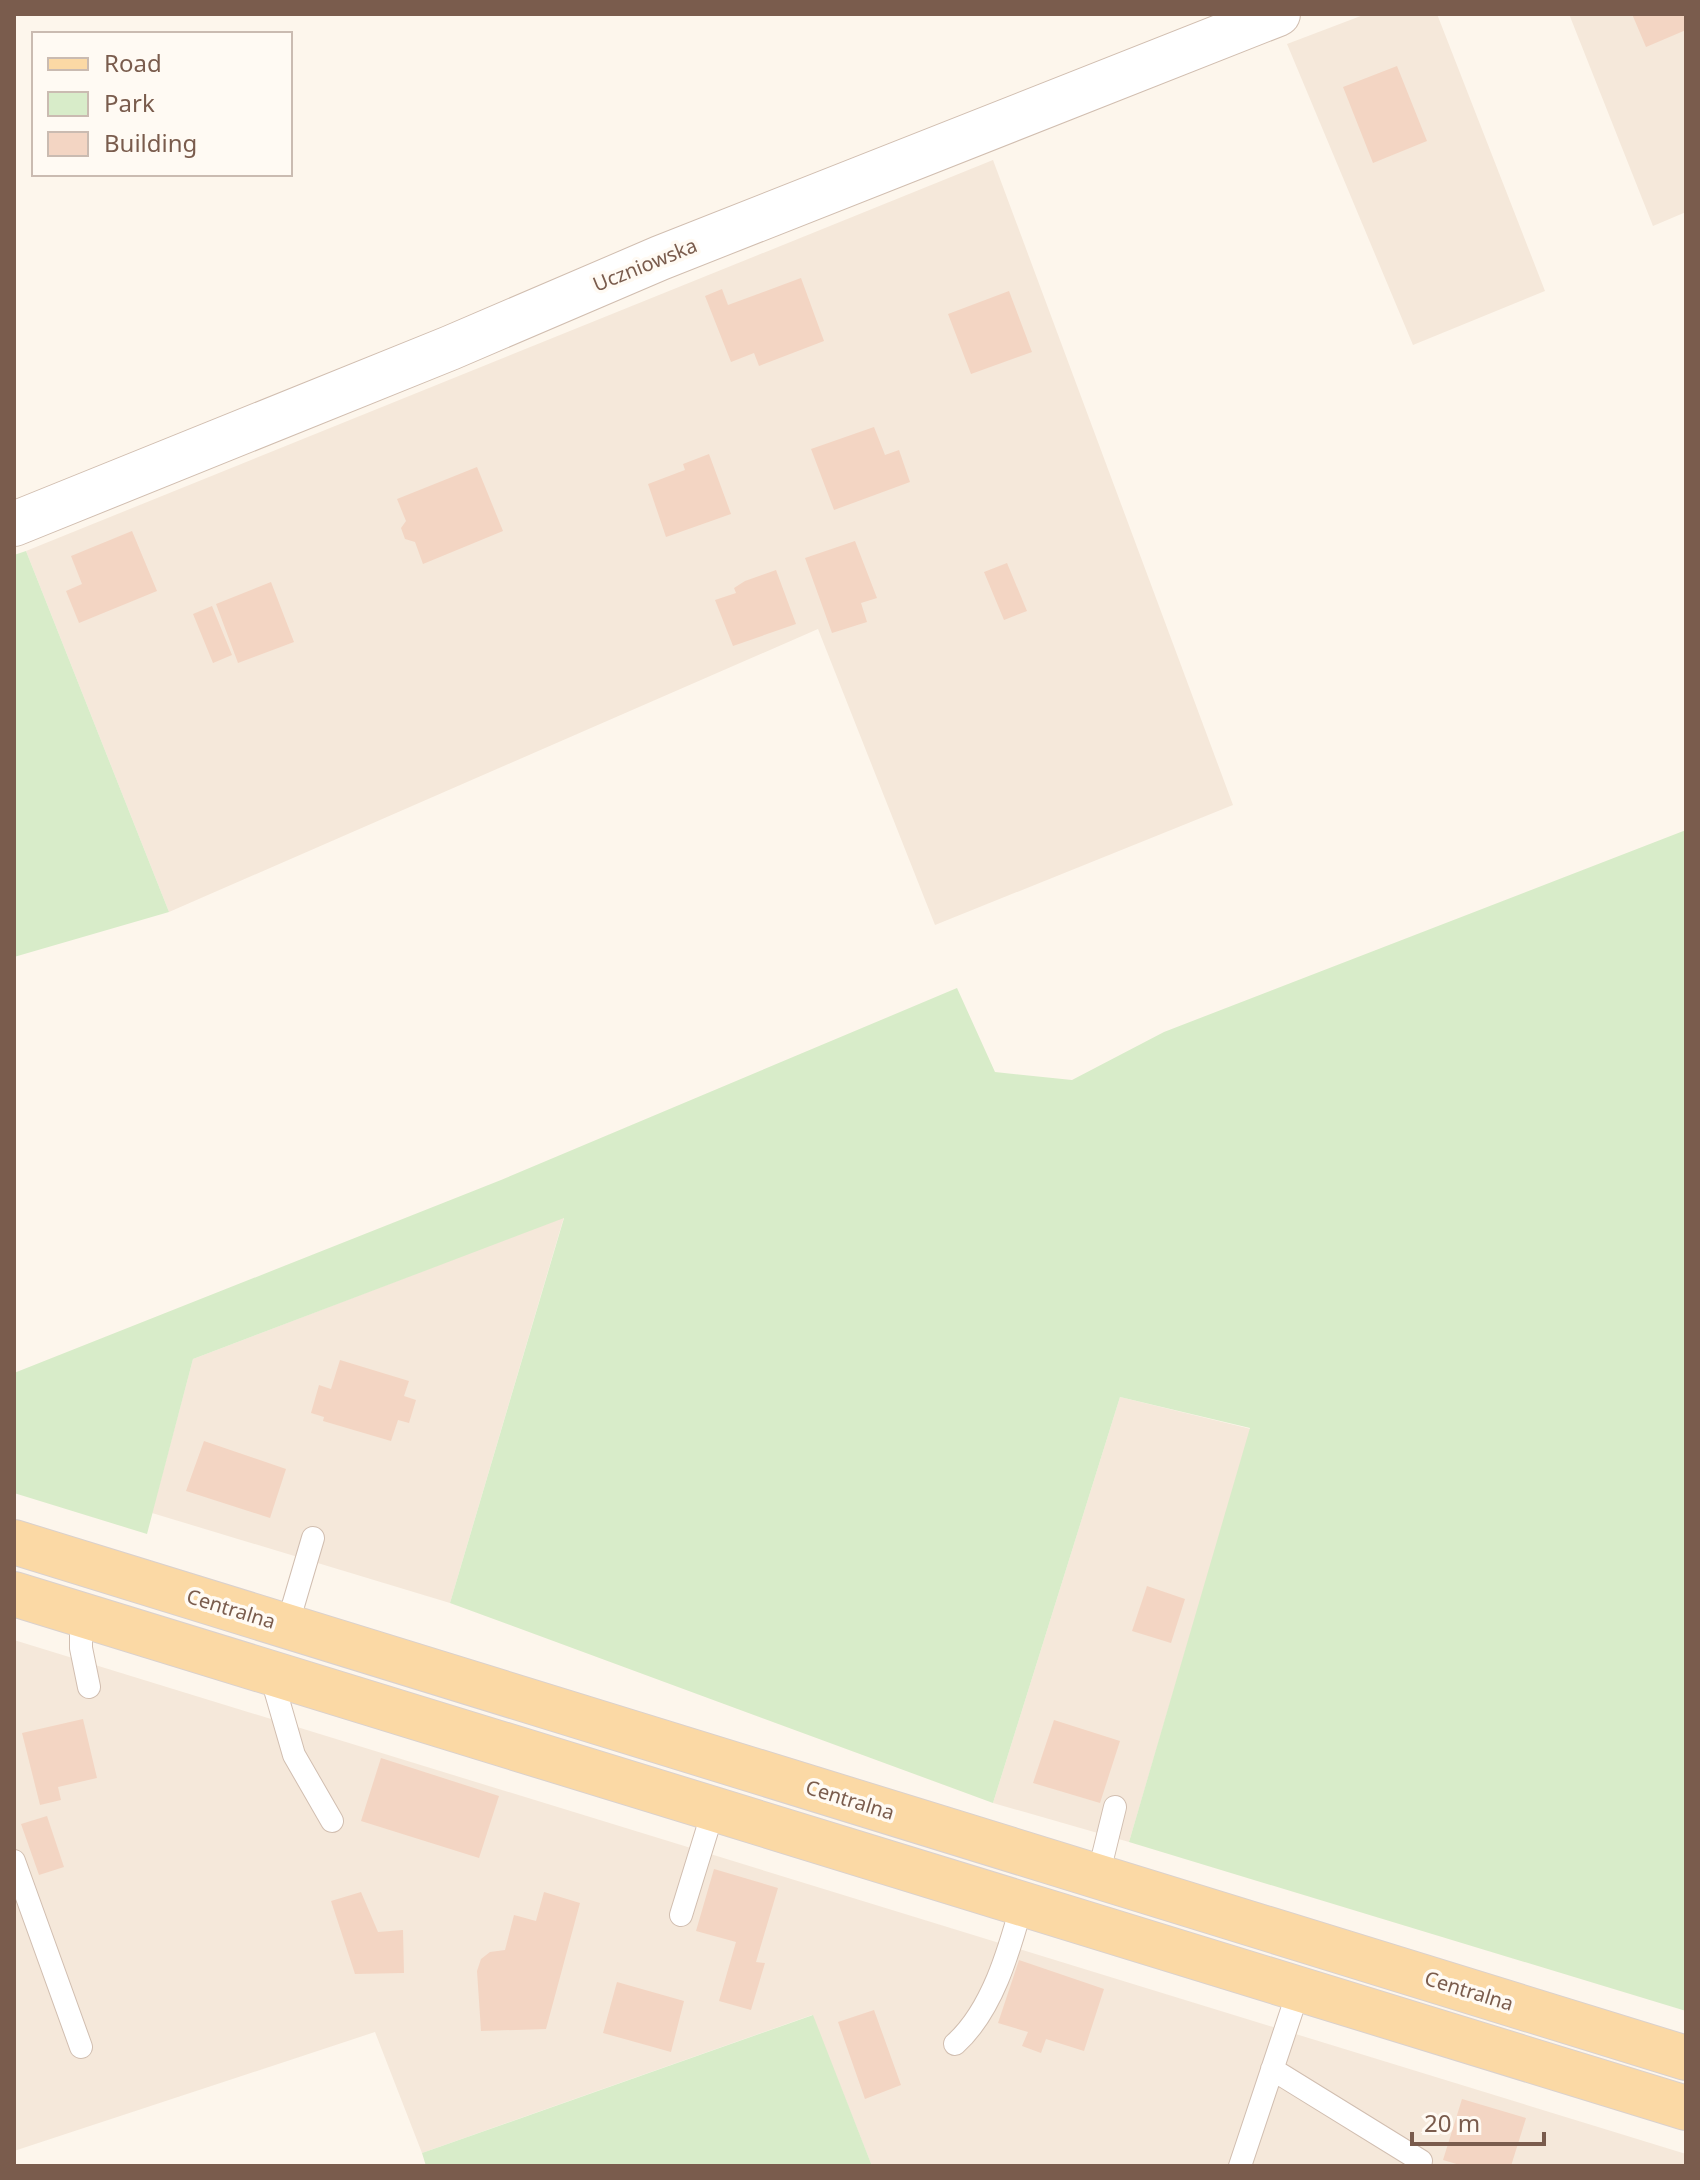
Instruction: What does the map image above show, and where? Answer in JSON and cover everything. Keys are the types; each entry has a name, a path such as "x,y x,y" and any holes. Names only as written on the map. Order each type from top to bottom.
{"main road":[{"name":"Centralna","path":"14,1542 1686,2058"},
{"path":"14,1594 1686,2108"}],"street":[{"name":"Uczniowska","path":"14,524 450,348 660,258 1278,14"}],"lane":[{"path":"287,1626 313,1538"},
{"path":"81,1614 81,1648 89,1687"},
{"path":"270,1672 294,1755 332,1821"},
{"path":"1098,1876 1115,1807"},
{"path":"681,1915 714,1808"},
{"path":"14,1861 81,2047"},
{"path":"955,2044 975,2026 1013,1936 1022,1904"},
{"path":"1240,2166 1299,1989"},
{"path":"1272,2069 1421,2161"}],"shaded area":[{"path":"1366,14 1437,14 1545,291 1413,345 1287,44"},
{"path":"1569,14 1686,14 1686,212 1653,226"},
{"path":"993,160 1233,805 935,925 818,629 169,912 26,551"},
{"path":"564,1217 450,1603 152,1513 193,1359"},
{"path":"1120,1397 1251,1429 1129,1842 993,1803"},
{"path":"14,1640 1686,2154 1686,2166 872,2166 812,2015 422,2153 375,2032 14,2151"}],"green space":[{"path":"26,551 169,912 14,957 14,555"},
{"path":"1686,830 1686,2011 1129,1842 1250,1428 1120,1397 993,1803 450,1603 564,1218 193,1359 147,1534 14,1493 14,1373 501,1180 957,988 995,1072 1072,1080 1164,1032"},
{"path":"813,2015 872,2166 426,2166 422,2153"}],"building":[{"path":"1632,14 1686,14 1686,30 1646,47"},
{"path":"1397,66 1427,141 1373,163 1343,87"},
{"path":"801,278 824,341 759,366 754,353 731,362 705,296 722,289 728,305"},
{"path":"1009,291 1032,352 971,374 948,314"},
{"path":"874,427 885,455 899,450 910,482 834,510 811,449"},
{"path":"709,454 731,514 666,537 648,484 685,470 683,464"},
{"path":"477,467 503,531 423,564 415,542 405,539 401,528 406,521 397,499"},
{"path":"132,531 157,591 79,623 66,591 82,584 71,556"},
{"path":"855,541 877,598 861,603 867,622 832,633 805,558"},
{"path":"1007,563 1027,611 1004,620 984,572"},
{"path":"776,570 796,624 733,646 715,600 736,593 734,588 745,581"},
{"path":"271,582 294,642 238,663 216,604"},
{"path":"212,606 232,655 213,663 193,614"},
{"path":"340,1360 409,1381 404,1396 416,1400 409,1423 398,1420 391,1441 323,1421 324,1417 311,1413 319,1385 331,1389"},
{"path":"204,1441 286,1469 270,1518 186,1491"},
{"path":"1147,1586 1185,1599 1171,1643 1132,1631"},
{"path":"83,1719 97,1778 58,1787 61,1800 40,1805 22,1733"},
{"path":"1054,1720 1120,1741 1100,1803 1033,1783"},
{"path":"381,1758 499,1796 479,1858 361,1821"},
{"path":"47,1816 64,1867 39,1875 21,1824"},
{"path":"714,1869 778,1888 756,1962 765,1963 751,2010 719,2001 736,1942 696,1931"},
{"path":"361,1892 378,1932 403,1930 404,1973 355,1974 331,1901"},
{"path":"544,1892 580,1903 546,2029 481,2031 477,1971 481,1959 490,1952 505,1950 514,1915 536,1921"},
{"path":"1019,1960 1104,1989 1084,2051 1046,2039 1041,2053 1022,2046 1028,2032 998,2023"},
{"path":"617,1982 684,2001 671,2052 603,2033"},
{"path":"874,2010 901,2085 865,2099 838,2022"},
{"path":"1462,2099 1526,2118 1511,2166 1463,2166 1443,2160"}]}
